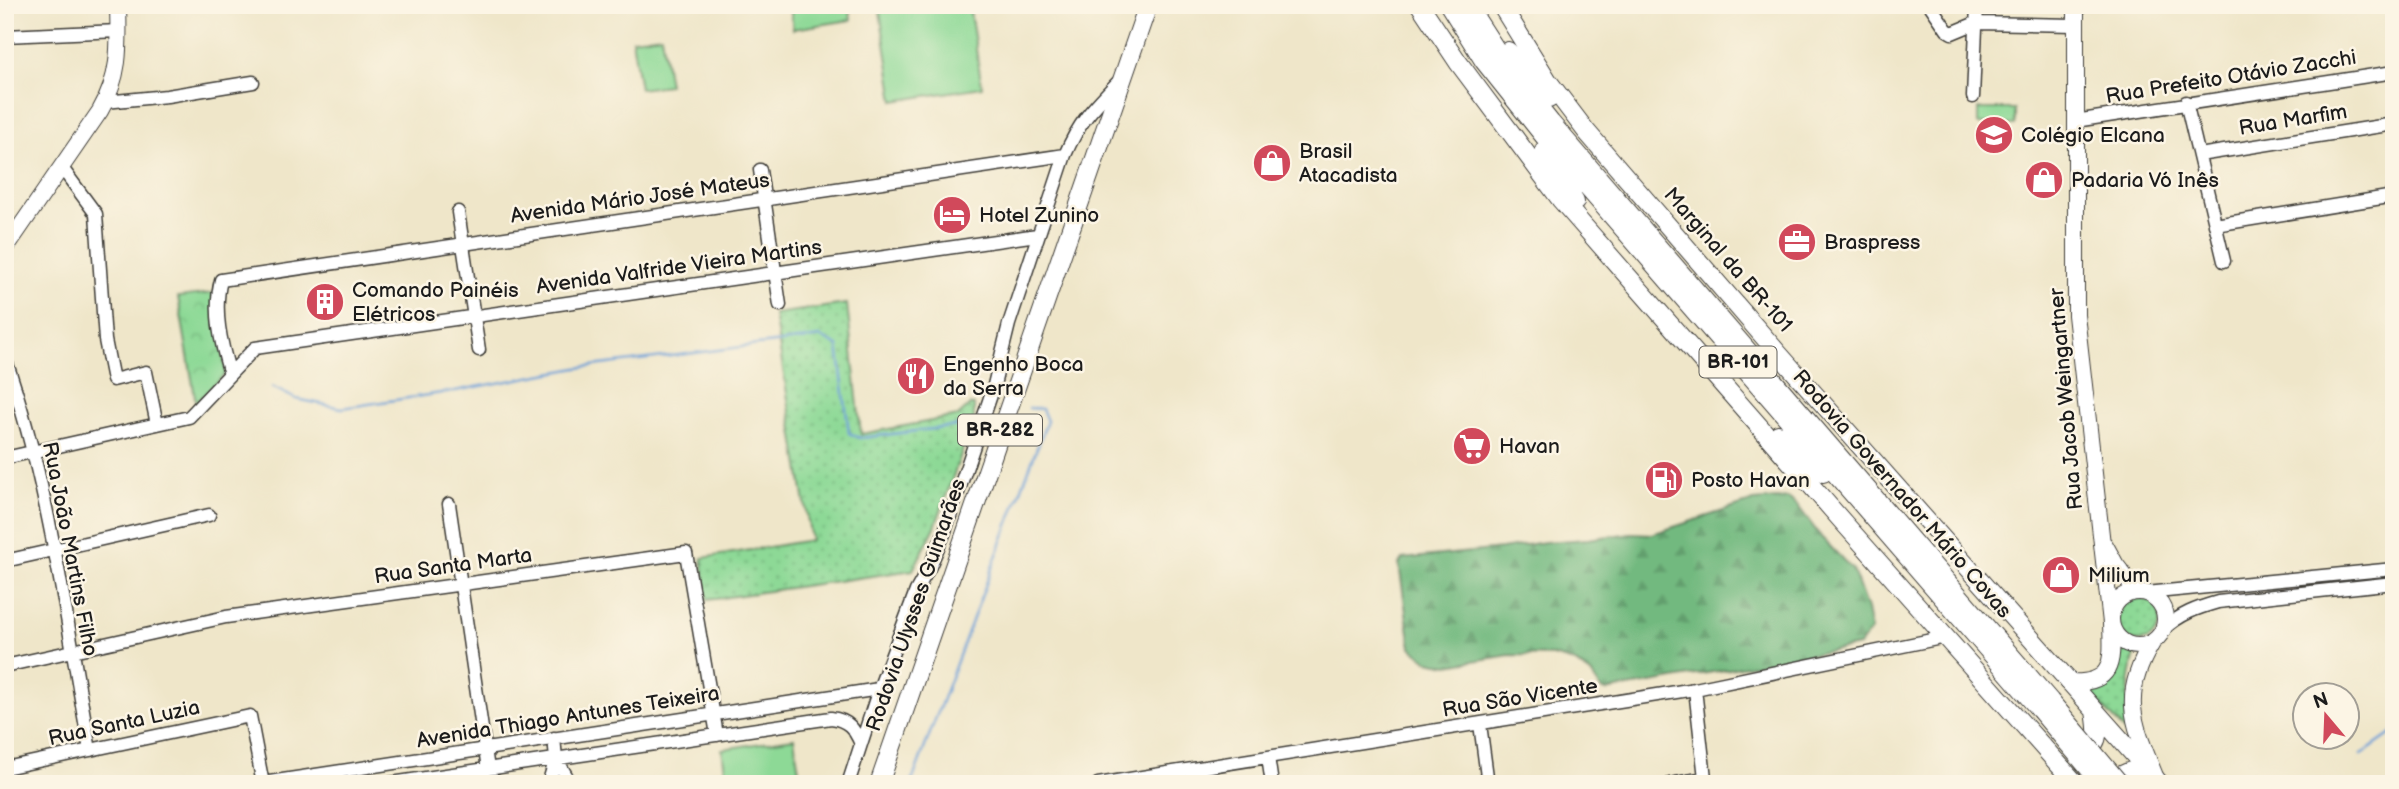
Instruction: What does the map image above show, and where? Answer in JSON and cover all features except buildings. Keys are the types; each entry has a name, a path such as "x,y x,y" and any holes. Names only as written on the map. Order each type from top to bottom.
{"highway":[{"name":"Rodovia Ulysses Guimarães","path":"879,784 1148,5"},
{"path":"1420,5 1458,62 1553,189 1843,523 2076,784"},
{"name":"Rodovia Governador Mário Covas","path":"1449,5 1483,61 1513,101 1868,512 2120,784"},
{"path":"1467,5 1569,122 1616,165"},
{"name":"Rodovia Governador Mário Covas","path":"1467,5 1511,73 1551,123 2045,705 2102,784"},
{"name":"Marginal da BR-101","path":"1501,5 1569,110 1777,352 2155,777"},
{"path":"1513,101 1601,244"},
{"path":"1735,398 1868,512"},
{"path":"2046,749 2064,757 2076,757 2087,751 2096,742 2098,733 2095,711"}],"main road":[{"path":"5,249 12,232 62,168 105,102 117,70 118,5"},
{"name":"Rua Jacob Weingartner","path":"2068,682 2094,681 2107,670 2112,653 2111,623 2076,315 2076,5"},
{"name":"Rua Jacob Weingartner","path":"2101,537 2116,565 2142,593"},
{"path":"2152,643 2144,646 2126,644 2113,632 2111,623 2114,605 2128,594 2142,593 2161,603 2164,611 2164,629 2152,643 2137,672 2133,695 2138,736 2155,777"},
{"path":"2109,784 2127,771 2155,777"}],"street":[{"path":"1930,5 1952,33 1976,23 2075,24"},
{"path":"1973,97 1977,5"},
{"path":"5,36 119,31"},
{"name":"Rua Prefeito Otávio Zacchi","path":"2075,121 2394,72"},
{"path":"848,784 879,689 916,591 944,534 993,389 1009,324 1065,155 1085,116 1123,78"},
{"path":"105,102 167,96 253,82"},
{"path":"2186,102 2224,261"},
{"name":"Rua Marfim","path":"2199,155 2394,124"},
{"name":"Avenida Mário José Mateus","path":"230,374 219,323 221,280 1065,155"},
{"path":"5,458 157,424 146,372 113,380 105,340 96,214 62,168"},
{"path":"760,170 780,305"},
{"path":"2216,225 2394,196"},
{"path":"458,212 479,350"},
{"name":"Avenida Valfride Vieira Martins","path":"157,424 189,417 255,348 1037,235"},
{"name":"Rua João Martins Filho","path":"5,358 32,452 90,750"},
{"path":"449,504 488,769"},
{"path":"5,561 209,515"},
{"name":"Rua Santa Marta","path":"5,666 226,617 686,553 713,714"},
{"path":"2142,593 2394,569"},
{"path":"2164,629 2190,610 2218,602 2394,583"},
{"name":"Rua São Vicente","path":"1101,784 1695,689 1946,637"},
{"name":"Avenida Thiago Antunes Teixeira","path":"263,783 879,689"},
{"path":"1670,784 1705,778 1695,689"},
{"path":"713,714 717,735"},
{"name":"Rua Santa Luzia","path":"5,768 250,716 263,783"},
{"name":"Avenida Thiago Antunes Teixeira","path":"385,784 831,718 849,723 861,744"},
{"path":"1480,724 1488,784"},
{"path":"551,784 550,778 556,758 554,738"},
{"path":"1268,757 1272,784"},
{"path":"556,758 568,784"}],"green space":[{"path":"790,5 849,5 851,20 793,29"},
{"path":"879,5 969,5 982,87 894,101"},
{"path":"661,35 669,85 640,89 632,39"},
{"path":"1978,109 2015,109 2015,125 1978,124"},
{"path":"213,293 226,373 196,403 178,297"},
{"path":"847,304 861,434 958,416 970,405 974,405 974,418 935,527 913,570 707,600 702,558 811,540 774,314"},
{"path":"1788,498 1853,570 1867,609 1871,630 1859,646 1606,691 1601,689 1591,674 1574,662 1553,656 1510,655 1448,665 1428,661 1411,647 1399,564 1402,559 1631,533 1652,534 1754,501"},
{"path":"2139,599 2154,605 2160,620 2154,635 2139,641 2124,635 2118,620 2124,605"},
{"path":"2118,646 2127,651 2136,651 2128,694 2130,737 2089,692 2109,682 2116,664"},
{"path":"794,738 801,784 727,784 722,749"}],"waterway":[{"path":"272,387 296,399 342,408 455,391 577,368 821,337 838,346 849,433 860,438 965,425"},
{"path":"911,784 1047,421 1042,409 1029,408"},
{"path":"2361,755 2394,732"}],"place":[{"name":"Colégio Elcana","path":"1994,135"},
{"name":"Brasil Atacadista","path":"1272,163"},
{"name":"Padaria Vó Inês","path":"2044,180"},
{"name":"Hotel Zunino","path":"952,215"},
{"name":"Braspress","path":"1797,242"},
{"name":"Comando Painéis Elétricos","path":"325,302"},
{"name":"Engenho Boca da Serra","path":"916,376"},
{"name":"Havan","path":"1472,446"},
{"name":"Posto Havan","path":"1664,480"},
{"name":"Milium","path":"2061,575"}]}
